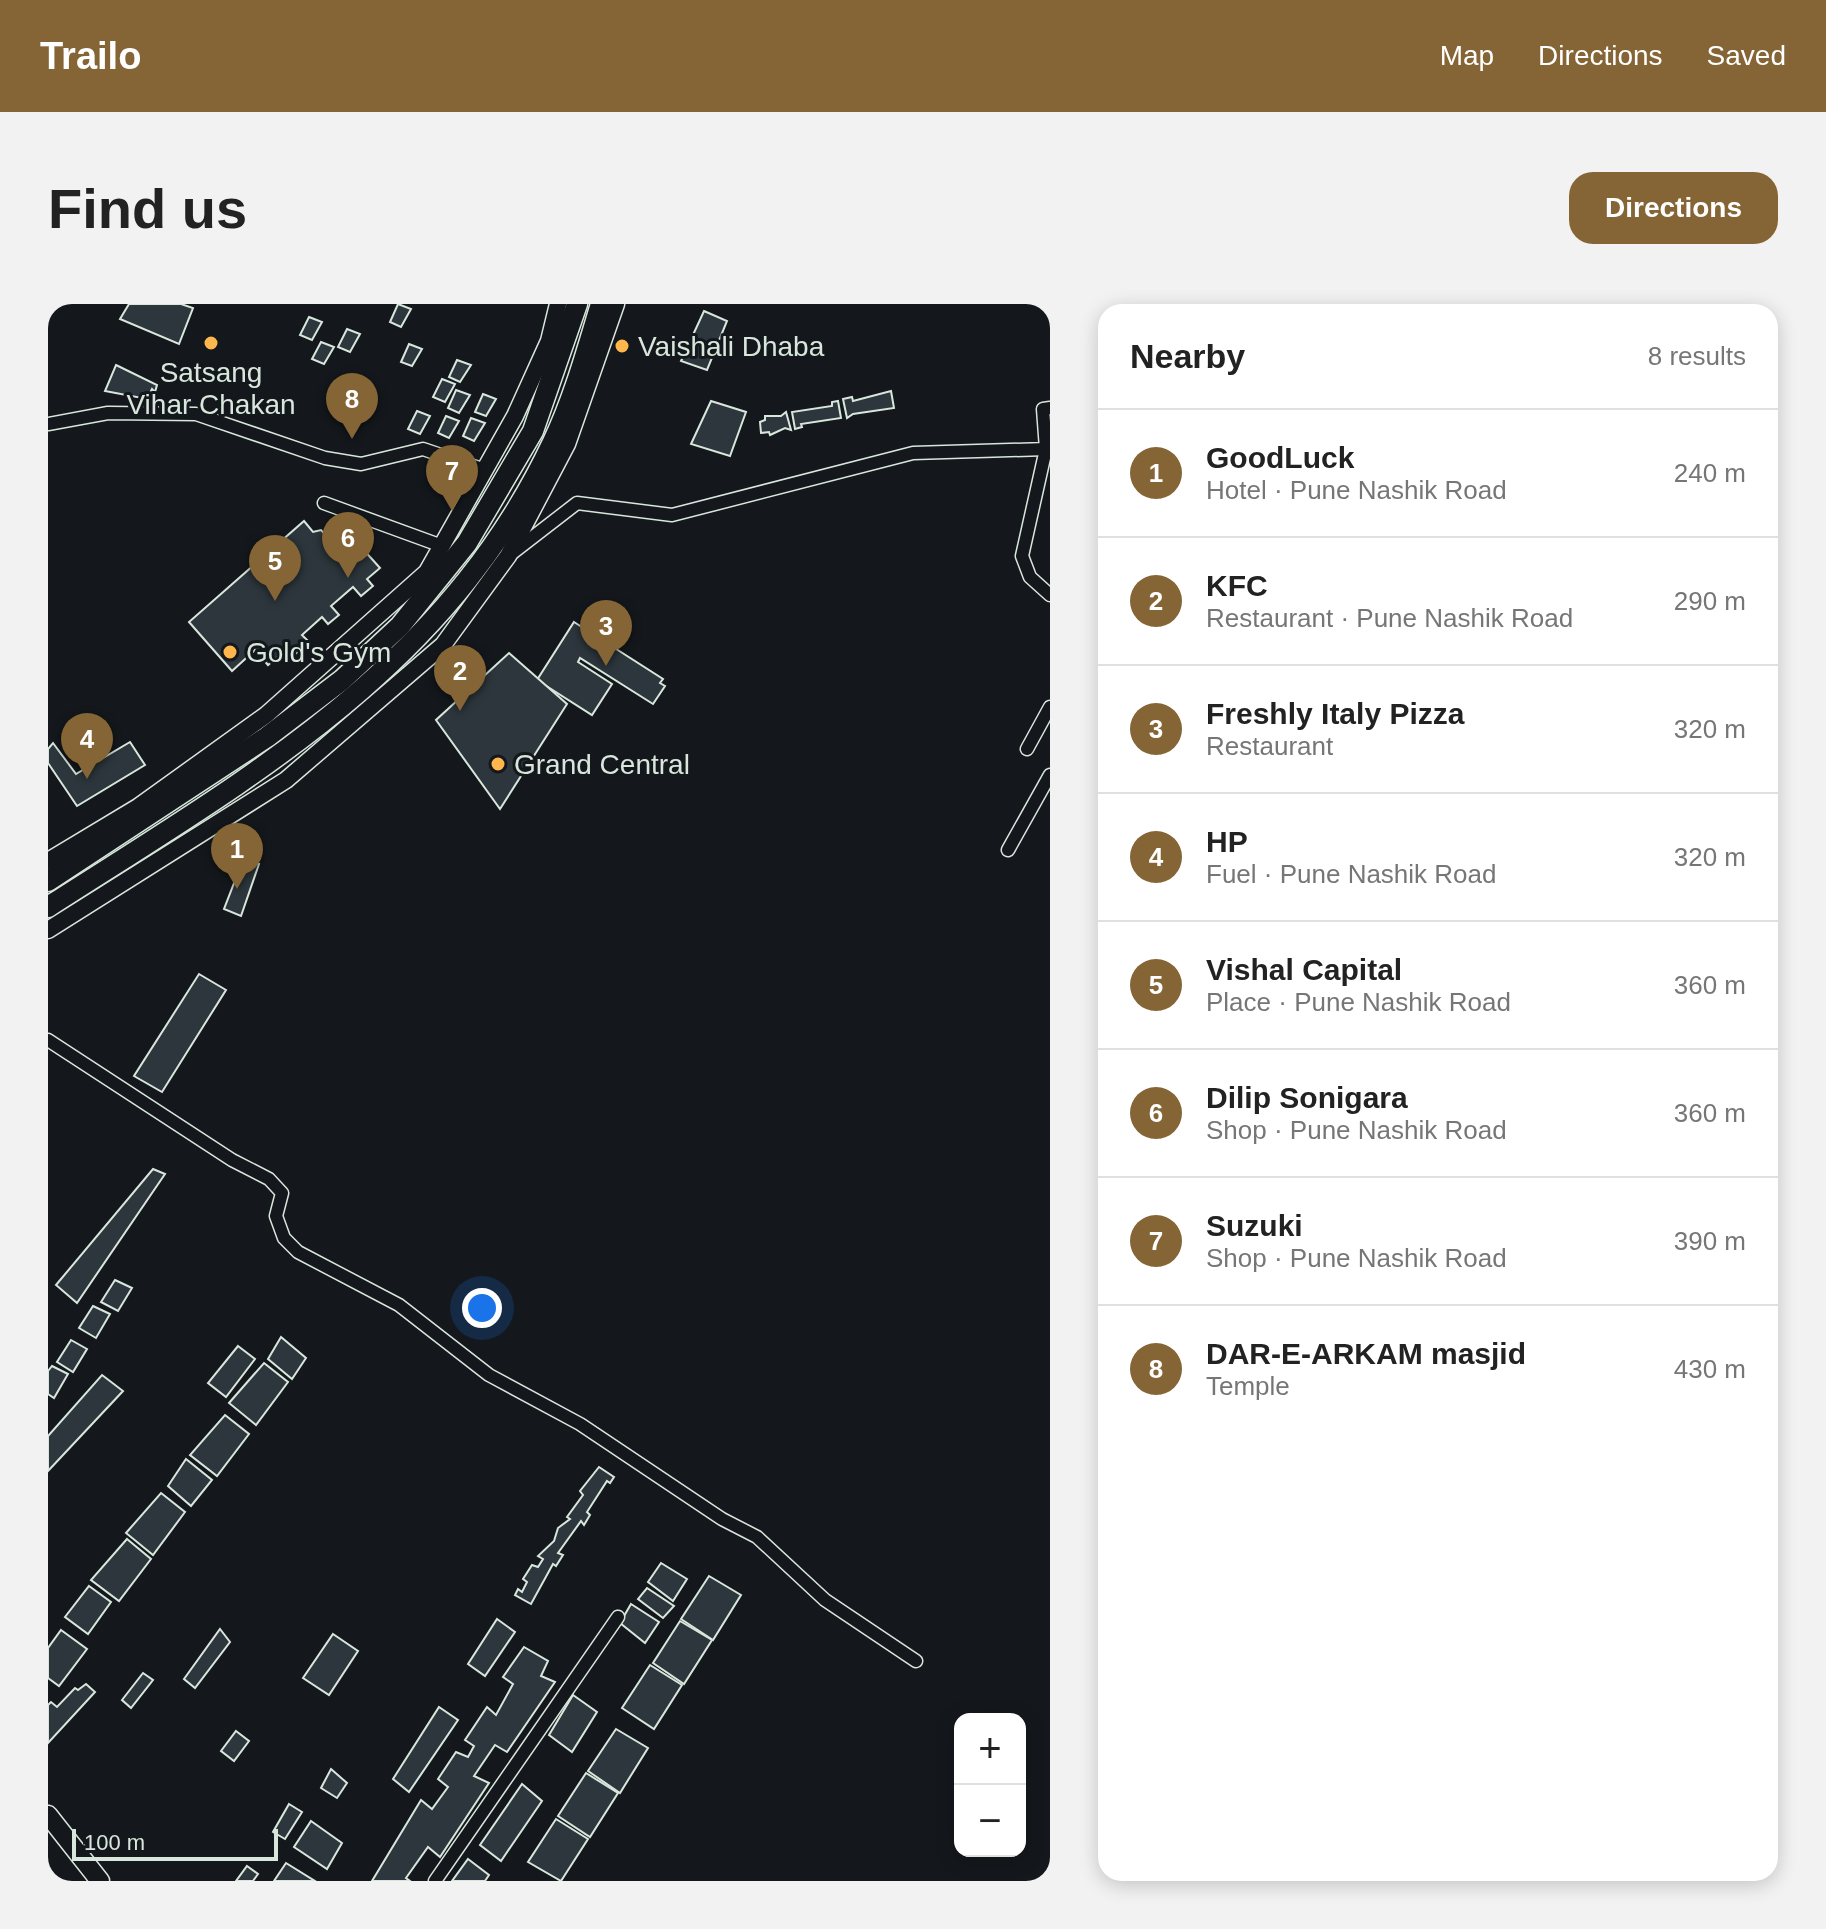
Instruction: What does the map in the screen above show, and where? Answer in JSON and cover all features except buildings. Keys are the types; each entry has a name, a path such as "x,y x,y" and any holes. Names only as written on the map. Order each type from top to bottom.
{"highway":[{"path":"48,881 292,719 342,680 400,626 467,543 533,431 577,304"},
{"path":"48,907 280,756 357,697 416,641 485,556 523,499 568,405 601,304"}],"main road":[{"path":"48,1815 100,1881"}],"street":[{"path":"48,861 138,807 266,715 427,572 515,416 549,341 558,304"},
{"path":"48,930 286,780 443,645 508,556 567,444 616,304"},
{"path":"1050,408 1043,409 1046,449 1022,556 1030,577 1050,595"},
{"path":"48,424 108,413 196,414 325,458 361,464 423,449 485,470"},
{"path":"508,556 577,503 672,515 913,453 1046,449"},
{"path":"324,503 442,546"},
{"path":"1027,749 1050,707"},
{"path":"1008,850 1050,775"},
{"path":"48,1040 232,1160 269,1179 282,1193 276,1216 284,1238 298,1252 399,1305 489,1375 580,1424 722,1519 757,1537 825,1600 916,1661"},
{"path":"435,1881 618,1617"}],"place":[{"name":"Satsang Vihar Chakan","path":"211,343"},
{"name":"Vaishali Dhaba","path":"622,346"},
{"name":"DAR-E-ARKAM masjid","path":"352,439"},
{"name":"Suzuki","path":"452,511"},
{"name":"Dilip Sonigara","path":"348,578"},
{"name":"Vishal Capital","path":"275,601"},
{"name":"Gold's Gym","path":"230,652"},
{"name":"Freshly Italy Pizza","path":"606,666"},
{"name":"KFC","path":"460,711"},
{"name":"Grand Central","path":"498,764"},
{"name":"HP","path":"87,779"},
{"name":"GoodLuck","path":"237,889"}]}
